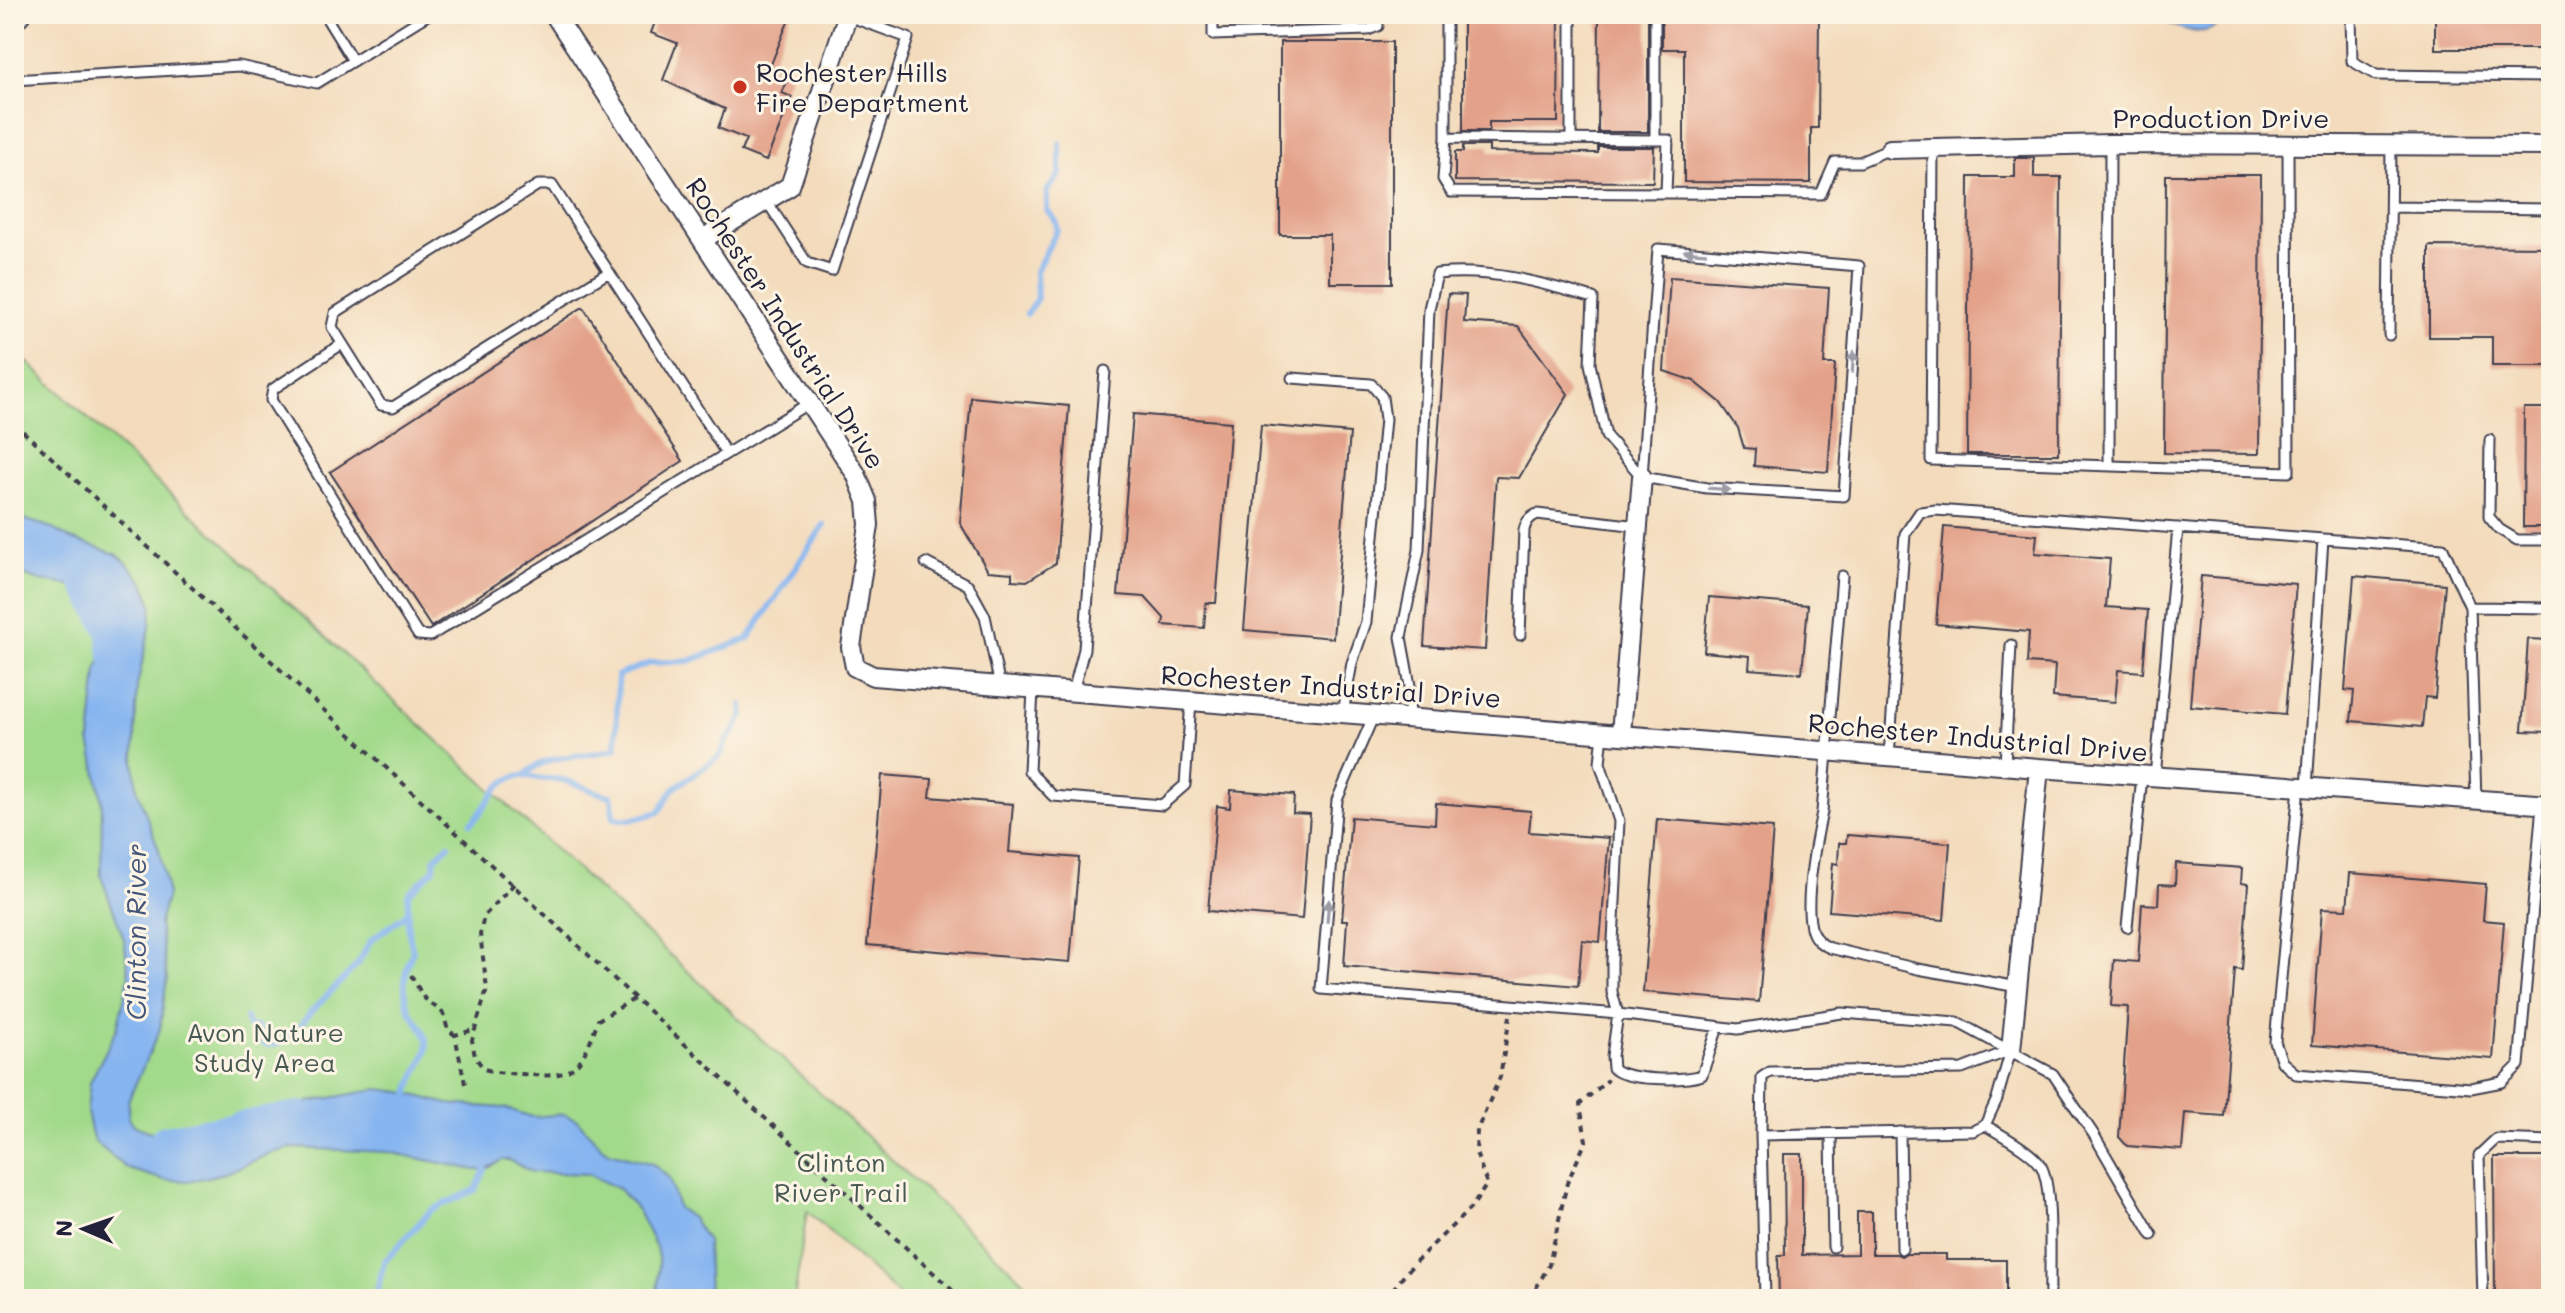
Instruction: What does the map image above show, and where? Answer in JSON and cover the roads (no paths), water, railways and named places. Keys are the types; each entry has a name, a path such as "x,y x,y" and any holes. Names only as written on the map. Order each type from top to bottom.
{"street":[{"name":"Rochester Industrial Drive","path":"554,14 856,474 867,501 869,525 851,647 855,667 873,676 2547,805"},
{"path":"703,239 790,186 848,15"},
{"name":"Production Drive","path":"1890,149 2110,144 2551,146"},
{"path":"1612,734 1642,477"},
{"path":"2011,1050 2039,768"}],"lane":[{"path":"14,29 27,14"},
{"path":"324,14 353,61"},
{"path":"14,80 239,66 317,83 429,14"},
{"path":"1213,14 1213,35 1368,30 1378,26 1378,14"},
{"path":"1446,14 1443,179 1451,192 1821,194 1835,162 1860,162 1890,149"},
{"path":"1571,14 1571,139"},
{"path":"1655,14 1655,140"},
{"path":"2351,14 2352,61 2376,75 2551,77"},
{"path":"766,200 807,263 832,271 908,38 848,15"},
{"path":"1446,138 1668,140 1666,193"},
{"path":"2109,465 2110,144"},
{"path":"1933,148 1931,460 2289,472 2288,144"},
{"path":"2389,335 2391,144"},
{"path":"609,272 393,407 381,405 332,327 335,313 538,185 552,185 609,272 726,453"},
{"path":"2391,207 2551,209"},
{"path":"1409,718 1410,686 1401,637 1419,550 1429,309 1437,274 1464,271 1539,282 1593,298 1590,364 1606,436 1642,477 1707,488 1844,496 1859,266 1658,249 1642,477"},
{"path":"342,344 273,389 271,400 418,635 430,636 809,403"},
{"path":"1073,692 1084,649 1105,371"},
{"path":"1292,378 1371,384 1382,397 1385,419 1366,622 1352,663 1343,713"},
{"path":"2490,440 2489,517 2499,529 2517,540 2551,540"},
{"path":"1889,756 1905,534 1920,512 1936,510 2178,528 2443,548 2470,607 2476,800"},
{"path":"1520,635 1524,530 1531,517 1537,514 1638,526"},
{"path":"2127,927 2178,528"},
{"path":"2323,539 2303,787 2275,1042 2282,1062 2296,1074 2471,1088 2502,1082 2519,1065 2547,805"},
{"path":"926,563 968,585 985,616 1000,686"},
{"path":"1842,576 1822,812 1814,849 1810,915 1812,932 1818,942 1830,948 1918,969 2018,987"},
{"path":"2470,607 2551,608"},
{"path":"2005,765 2011,645"},
{"path":"1033,689 1029,771 1053,796 1162,805 1185,785 1191,701"},
{"path":"1374,715 1337,800 1321,989 1618,1014 1738,1029 1842,1013 1957,1022 2053,1074 2094,1135 2152,1235"},
{"path":"1612,734 1600,763 1619,821 1612,961 1612,992 1618,1014 1612,1056 1616,1073 1679,1079 1702,1075 1718,1027"},
{"path":"1761,1135 1973,1131 1985,1125 1997,1099 2011,1050"},
{"path":"1765,1299 1762,1077 1770,1072 1962,1069 2011,1050"},
{"path":"1985,1125 2019,1146 2041,1165 2048,1187 2050,1299"},
{"path":"1900,1132 1902,1249"},
{"path":"1831,1134 1833,1247"},
{"path":"2483,1299 2479,1155 2496,1139 2551,1141"}],"water":[{"path":"2152,14 2225,16 2218,25 2200,32 2180,28"},
{"path":"14,516 116,554 144,583 152,605 137,686 134,762 137,789 159,850 166,883 167,895 159,924 167,978 160,1029 128,1101 129,1119 135,1126 161,1136 240,1132 309,1102 378,1089 448,1104 504,1108 533,1117 564,1114 577,1120 609,1152 653,1164 669,1178 678,1208 692,1218 707,1241 709,1299 657,1299 659,1262 656,1247 638,1211 619,1189 588,1174 532,1172 509,1160 502,1160 485,1170 475,1170 388,1152 290,1148 225,1173 191,1181 165,1180 128,1169 96,1143 87,1112 90,1082 117,1029 129,977 124,939 101,876 102,800 90,741 97,670 107,642 110,621 99,596 84,587 40,581 14,572"}],"waterway":[{"path":"1027,314 1037,298 1036,271 1057,230 1056,221 1047,210 1047,191 1060,174 1060,143"},
{"path":"526,774 536,766 558,758 616,748 618,675 650,663 689,661 748,639 824,525"},
{"name":"Clinton River","path":"14,551 81,568 114,629 119,671"},
{"path":"471,823 498,788 507,780 521,776 563,780 611,796 614,818 630,820 659,812 673,789 720,756 743,715 742,705"},
{"path":"409,1093 424,1058 427,1042 406,998 407,965 413,951 408,930 408,894 434,869 435,858 449,845"},
{"path":"246,1018 248,1026 258,1027 260,1032 256,1039 266,1045 279,1043 297,1031 310,1013 357,965 371,940 408,913"},
{"name":"Clinton River","path":"166,1143 300,1119"},
{"path":"375,1299 384,1262 431,1210 475,1190 485,1170"}],"place":[{"name":"Rochester Hills Fire Department","path":"740,87"}],"park label":[{"name":"Avon Nature Study Area","path":"265,1047"},
{"name":"Clinton River Trail","path":"841,1177"}]}
